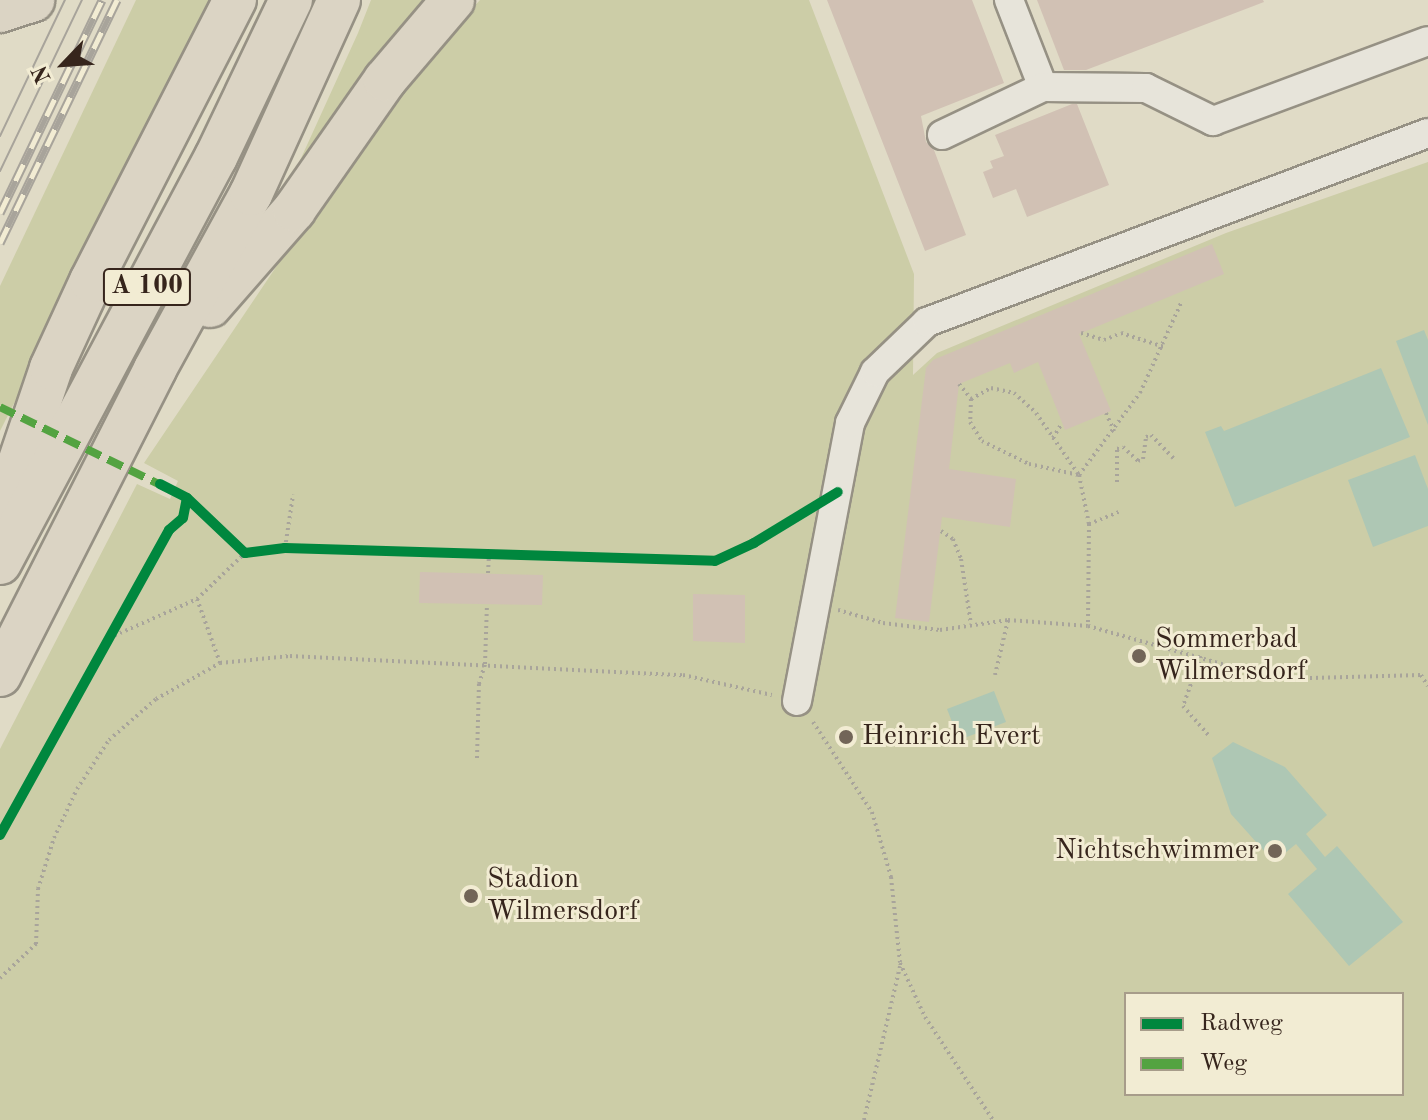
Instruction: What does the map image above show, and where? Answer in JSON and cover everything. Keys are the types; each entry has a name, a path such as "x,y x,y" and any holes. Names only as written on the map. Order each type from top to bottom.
{"highway":[{"path":"0,11 33,0"},
{"path":"0,520 51,368 91,281 235,0"},
{"name":"A 100","path":"0,675 155,369 251,194 339,0"},
{"path":"155,369 294,210 385,80 453,0"},
{"name":"A 100","path":"0,563 216,157 289,4"}],"lane":[{"path":"1009,0 1043,87"},
{"path":"942,135 1043,87 1146,88 1213,121 1428,41"},
{"path":"797,701 850,423 875,372 927,322 1428,133"}],"path":[{"path":"1079,475 1140,393 1164,347 1182,301"},
{"path":"1081,333 1104,340 1121,333 1164,347"},
{"path":"959,384 971,399 970,422 982,441 1029,464 1079,475"},
{"path":"971,399 991,388 1014,393 1036,413 1079,475 1089,524 1088,626"},
{"path":"1106,413 1114,431"},
{"path":"1053,438 1062,423"},
{"path":"1117,482 1117,449 1123,447 1138,461 1143,459 1146,437 1151,435 1174,459"},
{"path":"285,548 293,495"},
{"path":"1089,524 1119,512"},
{"path":"941,531 953,539 961,559 971,624"},
{"path":"109,638 197,599 245,553"},
{"path":"488,573 489,554"},
{"path":"197,599 220,663"},
{"path":"814,602 883,623 940,630 1008,620 1088,626 1274,679 1421,675 1428,686"},
{"path":"477,758 479,684 485,664 487,604"},
{"path":"995,675 1008,620"},
{"path":"0,978 36,944 38,889 54,838 77,789 109,740 156,699 220,663 290,656 683,675 797,701 830,744 872,812 891,877 900,963 925,1017 993,1120"},
{"path":"1201,656 1183,706 1210,737"},
{"path":"864,1120 900,963"}],"shaded area":[{"path":"136,0 219,0 0,431 0,286"},
{"path":"371,0 428,0 292,178 358,33"},
{"path":"480,0 809,0 914,274 913,375 937,353 1226,233 1428,162 1428,1120 0,1120 0,749 137,484 170,499 178,481 144,463 340,172 437,47"},
{"path":"1424,330 1428,340 1428,425 1396,341"},
{"path":"1381,368 1410,437 1235,507 1205,432 1221,426 1224,431"},
{"path":"1415,455 1428,489 1428,526 1373,547 1348,480"},
{"path":"994,691 1006,722 959,740 947,709"},
{"name":"Nichtschwimmer","path":"1233,742 1285,767 1327,815 1306,834 1325,857 1337,846 1403,922 1349,966 1288,894 1317,869 1296,844 1274,862 1231,814 1212,758"}],"building":[{"path":"827,0 972,0 1004,83 921,116 926,142 934,150 966,235 925,251"},
{"path":"1037,0 1264,2 1086,70 1064,70"},
{"path":"1077,104 1109,185 1027,217 1016,189 993,198 983,172 993,168 990,161 1004,156 995,135"},
{"path":"1212,244 1224,274 1079,334 1111,411 1065,430 1038,362 1014,373 1010,363 959,384 949,469 1016,479 1010,527 942,517 929,622 895,618 926,368 933,360"},
{"path":"420,572 543,575 542,605 419,603"},
{"path":"693,594 745,595 745,643 693,641"}],"tram line":[{"path":"0,136 65,0"},
{"path":"0,171 82,0"}],"railway":[{"path":"0,213 102,0"},
{"path":"0,243 117,0"}],"marked path":[{"path":"0,407 165,487"}],"cycle path":[{"path":"160,484 187,498 245,553 285,548 715,561 754,543 838,492"},
{"path":"0,835 169,530 183,518 187,498"}],"place":[{"name":"Sommerbad Wilmersdorf","path":"1139,656"},
{"name":"Heinrich Evert","path":"846,737"},
{"name":"Nichtschwimmer","path":"1275,851"},
{"name":"Stadion Wilmersdorf","path":"471,896"}]}
